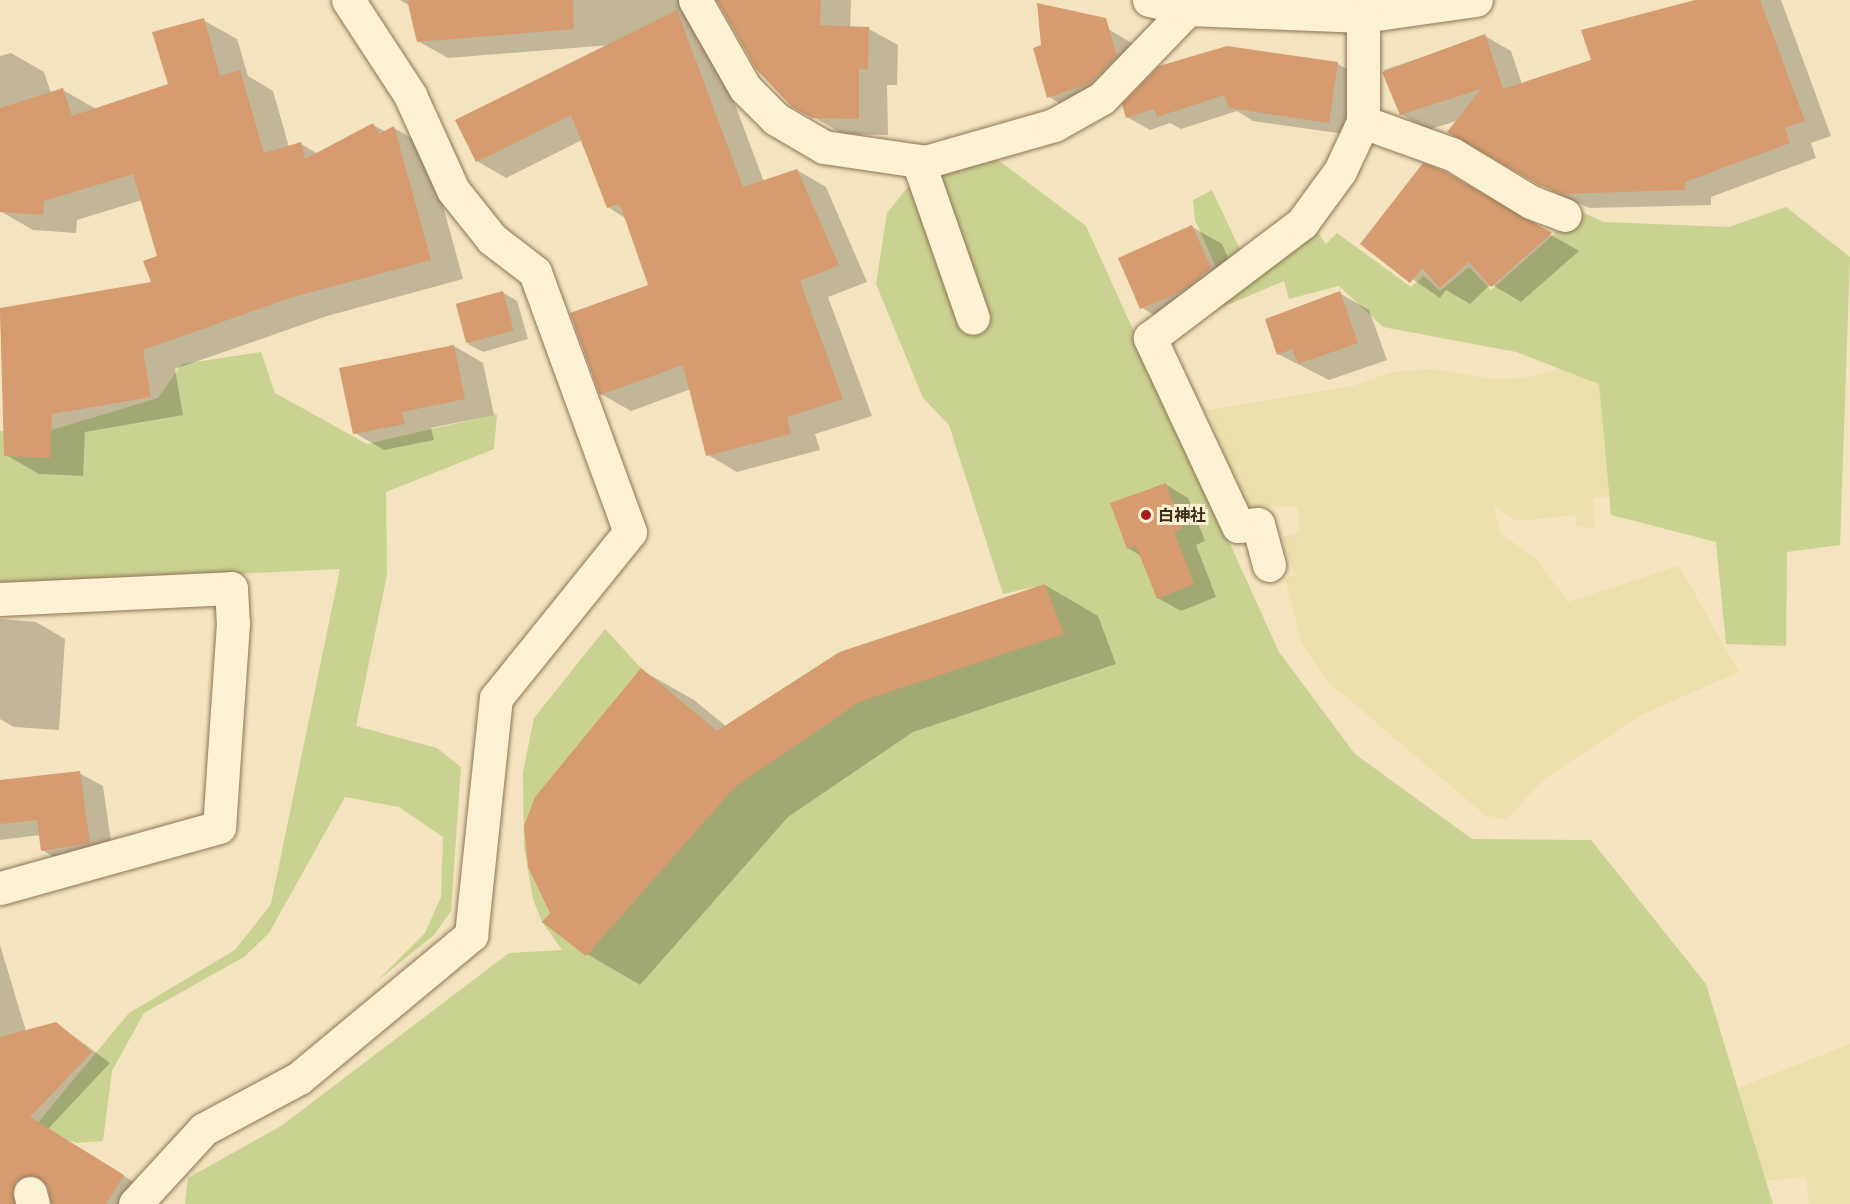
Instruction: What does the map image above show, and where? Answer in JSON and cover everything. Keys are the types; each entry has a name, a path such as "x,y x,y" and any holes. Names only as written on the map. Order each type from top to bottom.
{"street":[{"path":"135,1204 204,1129 299,1078 471,934 496,698 630,532 535,272 492,239 453,190 410,95 348,0"},
{"path":"695,0 745,88 776,119 824,147 918,161 1053,125 1102,98 1188,9"},
{"path":"1149,0 1188,9 1364,16 1476,0"},
{"path":"1269,565 1258,524 1238,526 1150,338 1302,223 1340,171 1363,122 1364,16"},
{"path":"1363,122 1452,154 1531,202 1565,215"},
{"path":"918,161 973,318"},
{"path":"0,599 231,588 233,623 219,827 0,888"}],"shaded area":[{"path":"1562,368 1599,384 1609,496 1593,499 1594,528 1576,527 1576,515 1517,521 1493,505 1501,534 1535,557 1568,602 1679,566 1739,672 1639,716 1544,779 1506,820 1485,815 1326,680 1301,642 1285,578 1295,575 1282,537 1300,532 1298,506 1246,507 1207,410 1352,386 1393,372 1432,369 1490,379 1525,378"},
{"path":"1850,1044 1850,1204 1810,1204 1805,1177 1766,1181 1738,1088"}],"green space":[{"path":"998,160 1086,226 1279,652 1355,754 1472,839 1591,840 1706,984 1773,1204 185,1204 188,1178 281,1126 509,953 562,950 542,922 533,899 524,847 523,772 534,718 605,629 641,668 717,731 839,652 1039,586 1003,594 949,425 923,398 876,284 887,213 915,178 950,163"},
{"path":"1212,190 1243,256 1301,210 1326,244 1337,233 1411,287 1424,276 1440,291 1469,267 1491,290 1580,211 1604,222 1729,227 1786,207 1850,257 1840,545 1787,552 1786,646 1726,644 1716,542 1611,515 1599,384 1516,352 1383,327 1339,286 1289,299 1284,281 1202,316 1224,285 1195,220 1193,200"},
{"path":"261,352 275,393 367,444 497,414 494,449 386,492 387,575 356,726 437,748 461,767 451,911 434,935 376,982 425,933 441,897 443,837 399,807 345,797 269,933 244,957 144,1013 112,1071 103,1141 77,1143 31,1131 129,1013 235,950 271,904 340,569 0,585 0,431 35,435 158,398 182,364"}],"building":[{"path":"407,0 573,0 574,29 417,42"},
{"path":"717,0 821,0 820,25 869,27 868,69 859,69 859,119 812,118 792,107 756,69"},
{"path":"1695,0 1760,0 1805,121 1785,128 1790,143 1685,182 1685,190 1562,194 1539,185 1447,132 1481,89 1400,115 1382,72 1485,34 1503,89 1591,60 1581,30"},
{"path":"1037,3 1106,18 1117,56 1090,83 1047,98 1033,48 1041,45"},
{"path":"677,10 743,187 797,169 839,265 800,281 843,399 787,417 791,434 706,456 683,365 600,395 570,313 648,285 622,210 618,204 607,208 571,115 476,162 455,120"},
{"path":"204,18 220,76 240,70 264,153 301,142 305,159 373,123 379,134 394,126 431,260 293,297 143,350 151,397 52,414 50,458 4,456 0,308 151,282 143,261 157,256 133,174 44,201 43,215 0,212 0,108 63,88 72,116 168,84 152,32"},
{"path":"1227,46 1338,62 1329,123 1229,108 1224,95 1157,117 1154,109 1126,118 1122,104 1159,66"},
{"path":"1423,163 1444,171 1552,233 1491,287 1469,262 1440,288 1422,268 1410,283 1360,244"},
{"path":"1192,225 1211,268 1180,292 1140,309 1118,258"},
{"path":"503,291 514,331 466,343 456,304"},
{"path":"1340,291 1358,343 1298,364 1292,349 1277,355 1265,319"},
{"path":"454,345 465,399 402,412 405,424 353,434 339,368"},
{"path":"1166,483 1182,528 1174,532 1194,584 1157,599 1136,546 1127,549 1110,503"},
{"path":"1045,584 1064,634 859,702 735,787 586,956 542,922 550,913 528,867 524,826 535,797 641,668 717,731 840,652"},
{"path":"80,771 90,843 41,851 37,820 0,824 0,780"},
{"path":"56,1022 92,1052 30,1117 124,1175 106,1204 51,1204 48,1188 34,1175 16,1180 14,1204 0,1204 0,1037"}],"place":[{"name":"白神社","path":"1146,515"}]}
